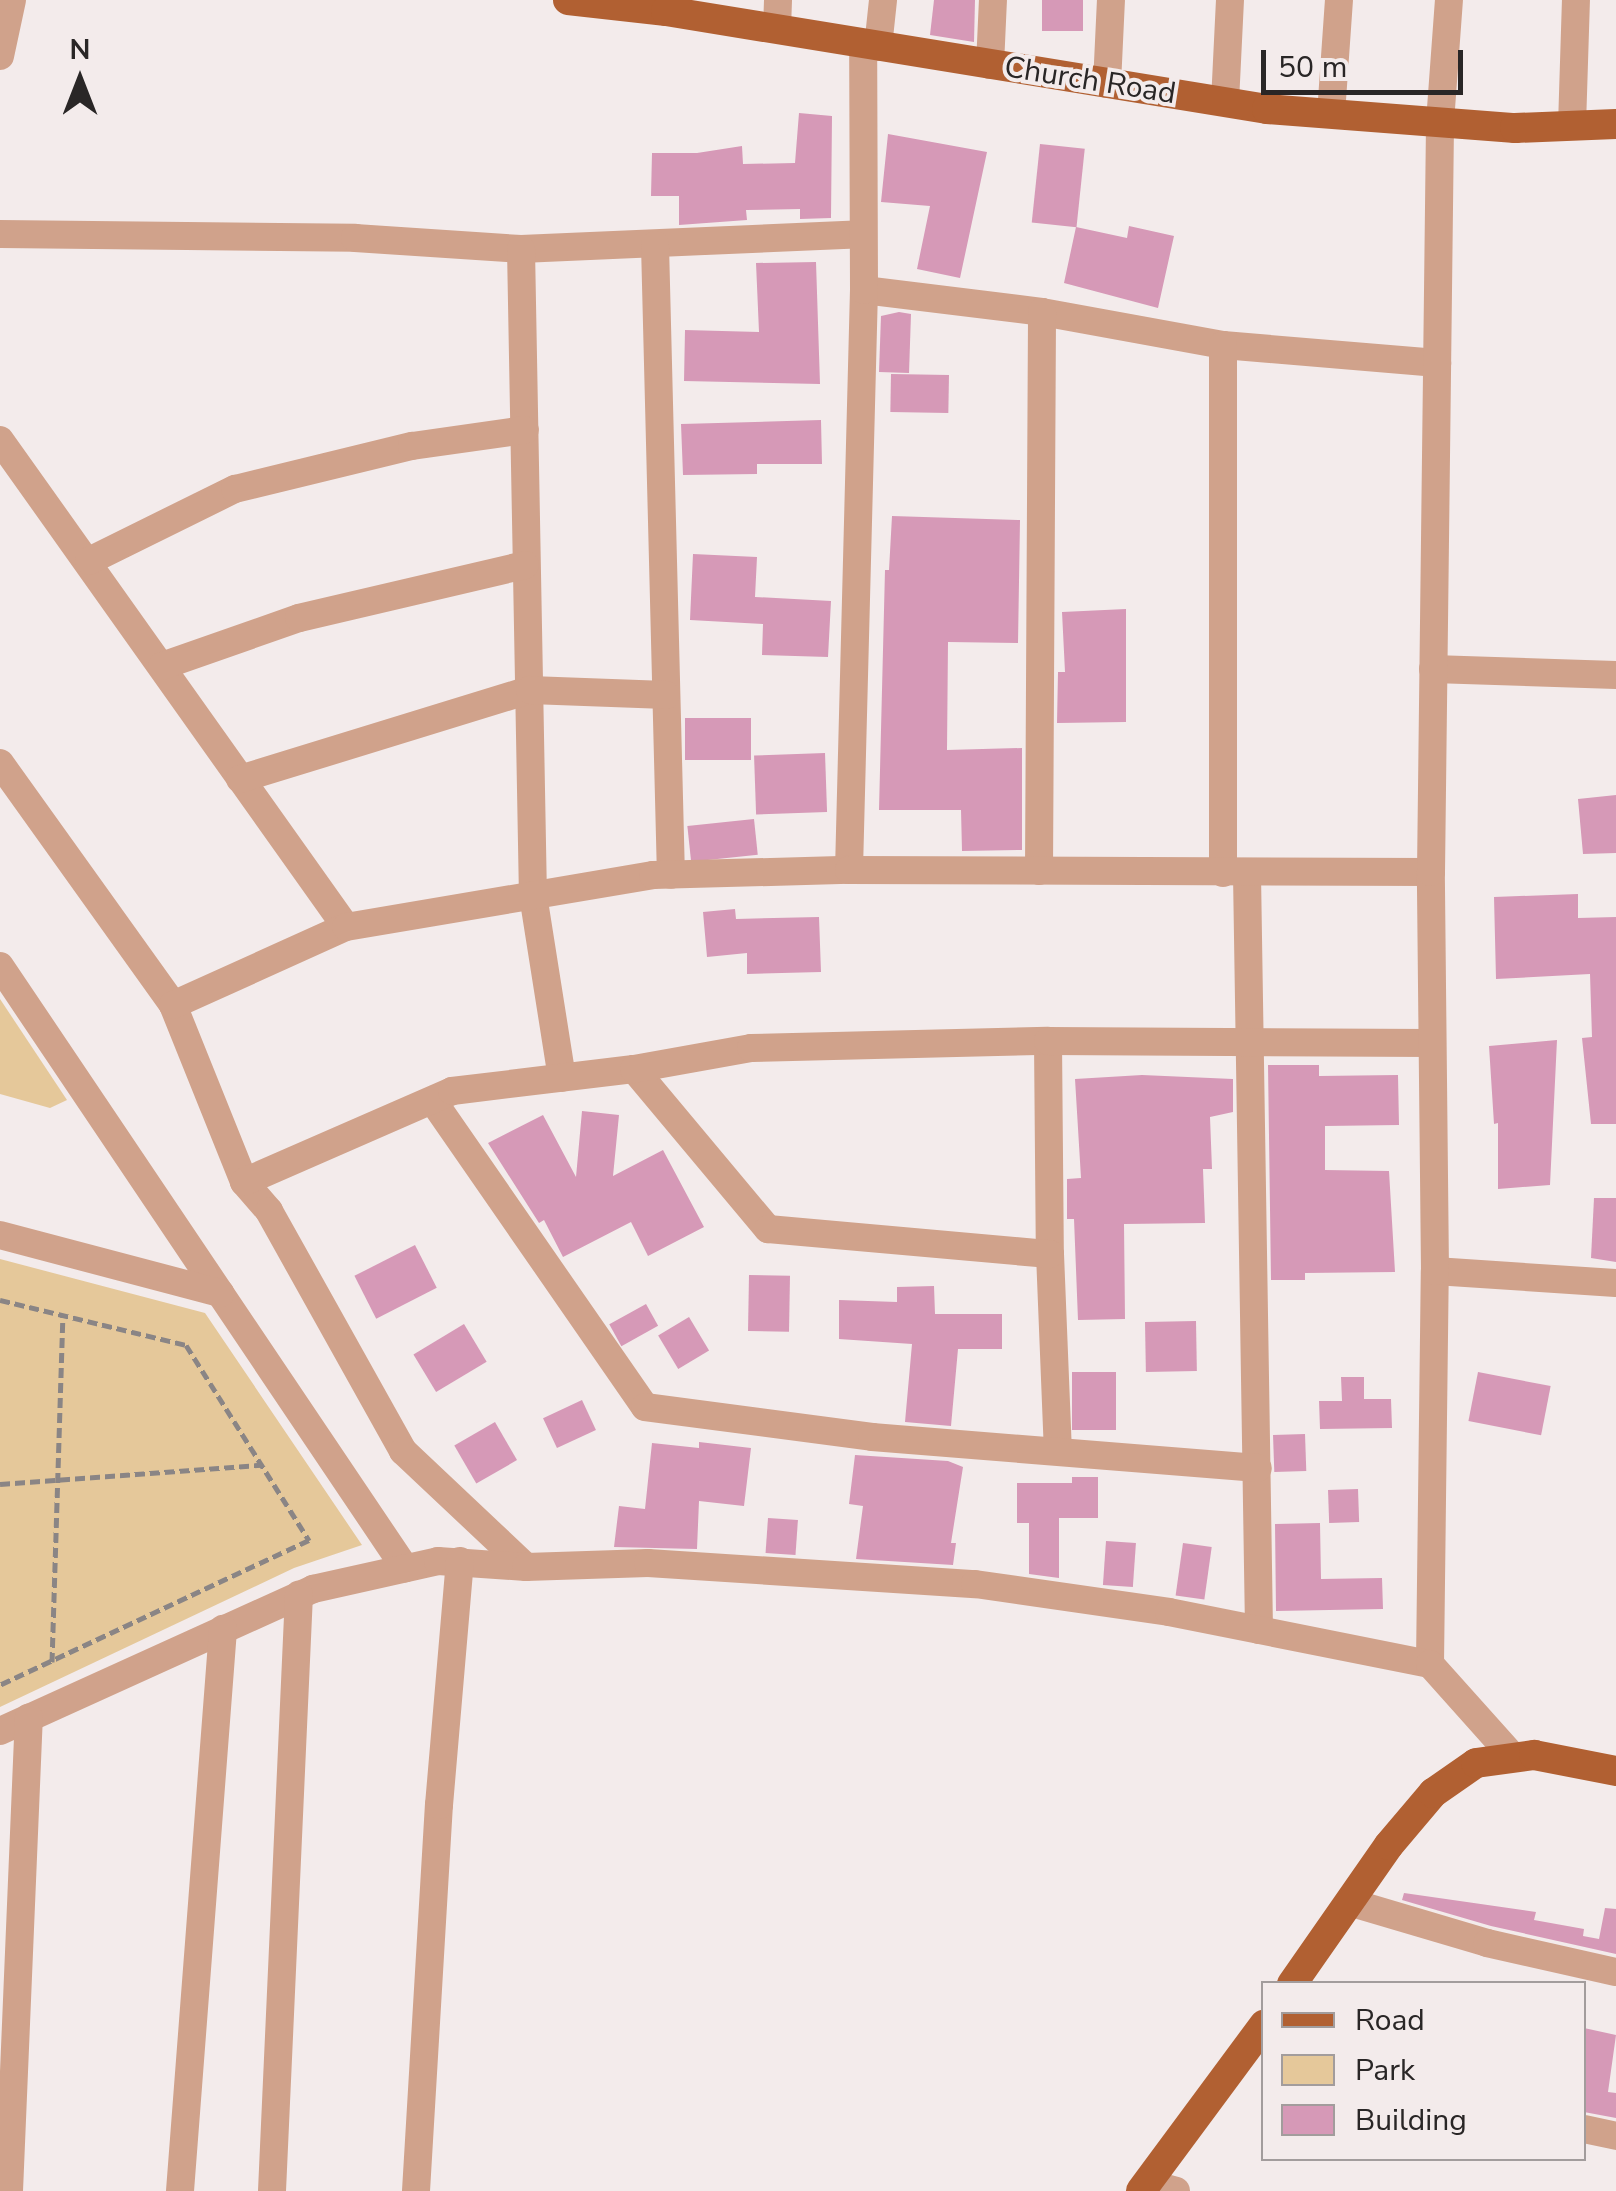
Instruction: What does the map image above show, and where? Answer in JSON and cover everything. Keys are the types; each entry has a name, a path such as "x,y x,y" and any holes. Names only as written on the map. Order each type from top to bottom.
{"main road":[{"name":"Church Road","path":"568,0 778,15 871,45 1225,102 1515,128 1616,124"},
{"path":"1294,1981 1432,1792 1476,1763 1534,1755 1616,1772"},
{"path":"1155,2188 1255,2054"}],"street":[{"path":"0,56 12,0"},
{"path":"849,870 864,290 862,234 871,45 882,0"},
{"path":"990,65 994,0"},
{"path":"1108,84 1111,0"},
{"path":"1225,102 1230,0"},
{"path":"1331,114 1339,0"},
{"path":"1430,1664 1435,1272 1431,872 1440,122 1449,0"},
{"path":"1572,126 1576,0"},
{"path":"0,234 356,238 520,250 862,234"},
{"path":"654,245 671,875"},
{"path":"520,250 533,896 562,1078"},
{"path":"864,290 1042,312 1222,346 1437,363"},
{"path":"1039,871 1042,312"},
{"path":"1222,346 1235,874 1250,1044 1259,1630"},
{"path":"89,561 236,489 412,446 524,430"},
{"path":"0,440 346,926"},
{"path":"162,666 299,618 524,564"},
{"path":"1434,669 1616,675"},
{"path":"240,779 530,690 666,695"},
{"path":"0,763 173,1004 244,1182 269,1211 403,1451 526,1567"},
{"path":"173,1004 346,926 671,875 849,870 1431,872"},
{"path":"0,966 406,1568"},
{"path":"244,1182 452,1091 634,1070 751,1048 1048,1041 1432,1043"},
{"path":"1048,1041 1050,1254 1058,1449"},
{"path":"634,1070 768,1229 1050,1254"},
{"path":"433,1100 645,1407 872,1437 1258,1468"},
{"path":"0,1235 220,1293"},
{"path":"1435,1272 1616,1284"},
{"path":"416,2191 439,1805 460,1561"},
{"path":"0,1731 299,1595 406,1568 460,1561 526,1567 648,1563 975,1584 1259,1630 1430,1664 1514,1758"},
{"path":"272,2191 299,1595"},
{"path":"180,2191 223,1629"},
{"path":"9,2191 29,1717"},
{"path":"1348,1902 1486,1943 1616,1972"},
{"path":"1586,2129 1616,2136"}],"path":[{"path":"0,1300 186,1346 309,1540 0,1685"},
{"path":"52,1662 63,1316"},
{"path":"0,1484 262,1465"}],"green space":[{"path":"0,999 67,1100 50,1108 0,1094"},
{"path":"0,1259 205,1313 362,1545 294,1568 0,1707"}],"building":[{"path":"934,0 975,0 974,42 930,35"},
{"path":"1042,0 1083,0 1083,31 1042,31"},
{"path":"799,113 832,116 831,218 800,219 800,209 746,210 747,220 679,225 679,196 651,196 652,153 697,153 742,146 743,164 795,163"},
{"path":"888,134 987,152 960,278 917,269 930,206 881,202"},
{"path":"1040,144 1085,149 1076,227 1032,223"},
{"path":"1129,226 1174,236 1158,308 1064,283 1076,227 1127,238"},
{"path":"816,262 820,384 684,381 685,330 759,332 756,263"},
{"path":"911,314 909,373 879,372 881,316"},
{"path":"891,374 949,375 948,413 890,412"},
{"path":"821,420 822,464 757,464 757,474 683,475 681,424"},
{"path":"892,516 1020,520 1018,643 948,642 947,750 1022,748 1022,850 962,851 961,810 879,810 885,570 889,570"},
{"path":"693,554 757,557 755,597 831,601 828,657 762,655 763,624 690,620"},
{"path":"1126,609 1126,722 1057,723 1058,672 1065,672 1062,612"},
{"path":"685,718 751,718 751,760 685,760"},
{"path":"825,753 827,812 756,814 754,755"},
{"path":"1616,795 1616,853 1583,854 1578,799"},
{"path":"754,819 758,855 691,862 687,826"},
{"path":"1578,894 1578,918 1616,917 1616,1124 1591,1124 1582,1038 1592,1037 1590,974 1496,979 1494,897"},
{"path":"735,909 736,919 819,917 821,972 747,974 747,953 707,957 703,912"},
{"path":"1557,1040 1550,1185 1498,1189 1498,1123 1494,1124 1489,1046"},
{"path":"1268,1065 1319,1065 1319,1076 1398,1075 1399,1125 1325,1126 1325,1170 1389,1171 1395,1272 1305,1273 1305,1280 1271,1280"},
{"path":"1142,1075 1233,1079 1233,1112 1210,1117 1212,1169 1203,1169 1205,1223 1124,1224 1125,1319 1078,1320 1074,1219 1067,1219 1067,1179 1081,1178 1075,1079"},
{"path":"582,1111 619,1115 613,1176 663,1150 704,1227 648,1256 631,1222 563,1257 544,1220 539,1223 488,1143 543,1115 576,1177"},
{"path":"1594,1198 1616,1198 1616,1262 1591,1258"},
{"path":"415,1245 437,1288 376,1319 354,1276"},
{"path":"749,1275 790,1276 789,1332 748,1331"},
{"path":"934,1286 935,1314 1002,1314 1002,1349 958,1349 951,1426 905,1422 912,1344 839,1339 839,1300 897,1302 897,1287"},
{"path":"646,1304 658,1326 621,1346 609,1324"},
{"path":"689,1317 709,1350 678,1369 658,1336"},
{"path":"1196,1321 1197,1371 1146,1372 1145,1322"},
{"path":"464,1324 487,1362 436,1392 413,1354"},
{"path":"1072,1372 1116,1372 1116,1430 1072,1430"},
{"path":"1478,1372 1551,1386 1541,1435 1468,1421"},
{"path":"1341,1377 1364,1377 1364,1399 1391,1399 1392,1428 1320,1429 1319,1401 1342,1401"},
{"path":"582,1400 596,1430 557,1448 543,1418"},
{"path":"495,1422 517,1460 476,1484 454,1446"},
{"path":"1305,1434 1306,1471 1274,1472 1273,1435"},
{"path":"699,1442 751,1448 744,1506 699,1501 697,1549 614,1547 619,1506 645,1509 652,1443 699,1448"},
{"path":"855,1455 948,1461 963,1467 951,1543 956,1543 953,1565 856,1559 863,1506 849,1504"},
{"path":"1072,1477 1098,1477 1098,1518 1059,1518 1059,1578 1029,1574 1029,1523 1017,1523 1017,1483 1072,1483"},
{"path":"1358,1489 1359,1522 1329,1523 1328,1490"},
{"path":"768,1518 798,1520 795,1555 766,1553"},
{"path":"1320,1523 1321,1579 1382,1578 1383,1609 1276,1611 1275,1524"},
{"path":"1106,1541 1136,1543 1133,1587 1103,1585"},
{"path":"1183,1543 1212,1547 1204,1600 1176,1595"},
{"path":"1404,1893 1536,1912 1534,1920 1584,1929 1583,1936 1599,1939 1605,1908 1616,1909 1616,1954 1491,1926 1402,1900"},
{"path":"1586,2028 1616,2035 1608,2092 1616,2093 1616,2118 1586,2112"}]}
